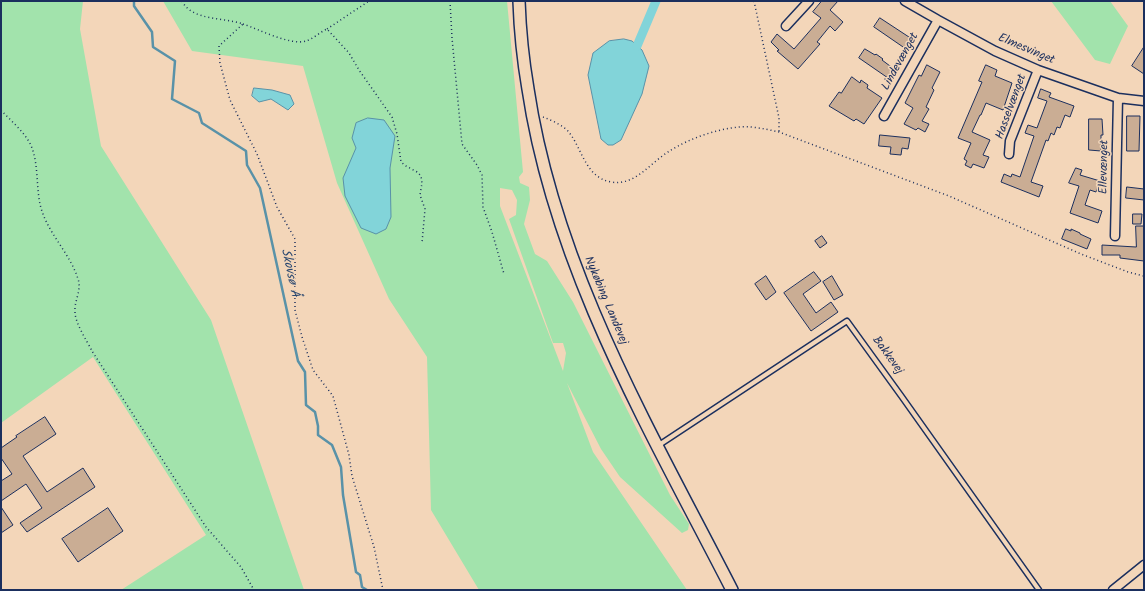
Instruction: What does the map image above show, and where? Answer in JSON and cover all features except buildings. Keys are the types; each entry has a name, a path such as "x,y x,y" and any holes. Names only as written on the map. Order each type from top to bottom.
{"main road":[{"name":"Nykøbing Landevej","path":"520,1 525,69 532,118 549,187 575,264 606,340 658,446 732,590"}],"street":[{"path":"786,26 809,1"},
{"name":"Elmesvinget","path":"905,1 995,51 1038,70 1118,98 1144,102"},
{"name":"Lindevænget","path":"884,116 938,20"},
{"name":"Hasselvænget","path":"1009,154 1010,141 1038,70"},
{"name":"Ellevænget","path":"1115,236 1118,98"},
{"path":"1113,590 1144,565"}],"lane":[{"name":"Bakkevej","path":"658,446 847,321 1039,590"}],"path":[{"path":"182,1 190,11 198,16 232,20 296,42 305,41 369,1"},
{"path":"450,1 462,144 477,165 482,175 483,207 504,274"},
{"path":"754,1 779,118 779,132"},
{"path":"243,24 219,46 220,62 230,100 258,154 277,207 294,239 295,310 313,370 332,396 350,455 352,476 374,547 383,590"},
{"path":"328,28 349,53 392,117 397,134 401,162 420,174 422,183 420,195 425,208 422,243"},
{"path":"1,110 19,128 28,141 32,151 39,203 44,216 72,265 78,280 79,289 75,312 78,323 92,351 206,527 240,567 254,590"},
{"path":"532,118 543,117 557,123 567,131 589,168 598,177 609,182 621,183 632,180 668,152 690,140 726,128 751,127 779,132 949,196 1081,254 1128,272 1144,276"}],"green space":[{"path":"1,1 83,1 80,29 101,146 211,320 304,590 121,590 206,535 93,357 1,423"},
{"path":"163,1 507,1 523,172 519,177 520,183 529,187 530,200 524,224 535,254 547,261 573,302 670,495 689,524 688,530 682,533 620,477 601,449 567,383 593,452 687,590 479,590 431,510 427,357 389,299 337,183 303,66 192,51","holes":["500,188 512,190 517,200 516,215 509,219 553,343 563,343 566,353 563,371 500,206"]},
{"path":"1051,1 1110,1 1128,26 1110,64 1095,60"}],"water":[{"path":"624,39 632,41 642,50 649,66 642,94 621,140 613,145 608,145 601,139 588,75 593,53 609,41"},
{"path":"254,88 272,90 290,95 294,104 288,110 271,99 259,102 252,96"},
{"path":"368,118 384,120 395,136 390,168 391,217 386,229 376,234 361,228 345,196 343,178 356,148 352,138 356,123"}],"waterway":[{"name":"Skovsø Å","path":"134,1 134,6 152,32 153,47 175,61 172,99 199,113 202,123 246,151 247,165 260,188 298,361 305,372 306,405 315,412 318,435 332,445 341,467 343,495 356,572 360,575 362,587 367,590"},
{"path":"637,46 656,1"}]}
